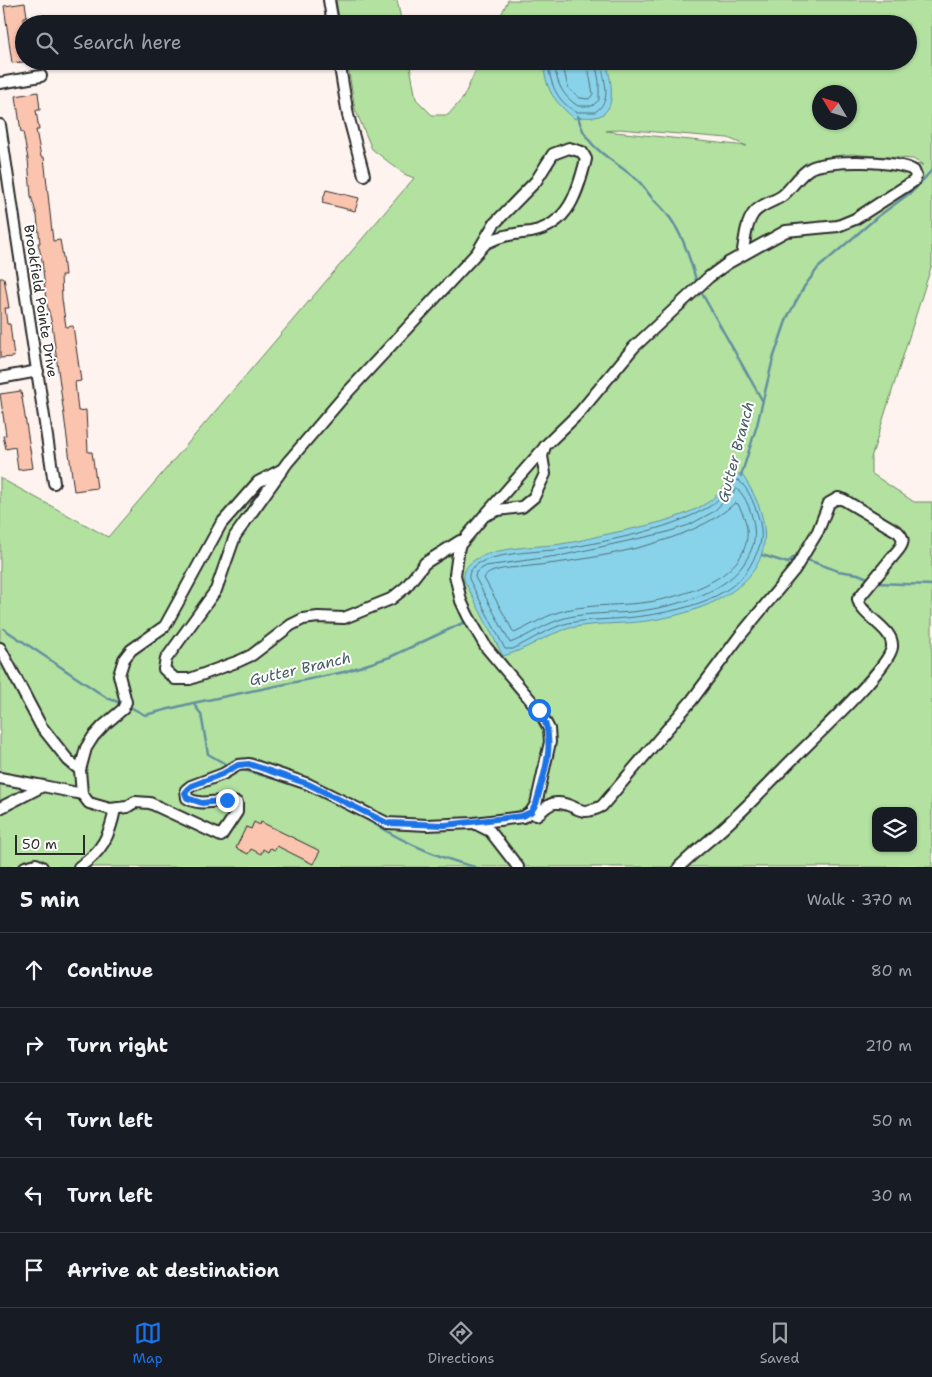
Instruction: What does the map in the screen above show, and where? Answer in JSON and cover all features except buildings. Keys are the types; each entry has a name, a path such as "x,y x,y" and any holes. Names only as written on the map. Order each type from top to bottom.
{"street":[{"path":"329,0 332,15"},
{"path":"340,70 348,115 364,175"},
{"path":"0,83 41,76"},
{"name":"Brookfield Pointe Drive","path":"0,124 54,483"},
{"path":"478,251 494,224 536,181 553,154 569,148 582,152 586,159 579,187 571,205 563,215 544,228 496,238 478,251 303,442 235,536 216,590 166,658 164,669 169,676 180,680 190,678 239,661 252,655 291,625 303,619 318,617 344,618 391,599 406,588 425,563 463,539 543,449 580,412 625,357 663,318 710,277 742,255 786,230 838,226 855,219 914,181 916,176 914,171 893,165 844,162 820,165 810,169 782,195 754,212 748,224 742,255"},
{"path":"0,378 38,371"},
{"path":"484,516 498,510 522,507 534,497 544,474 543,449"},
{"path":"283,469 258,482 222,524 164,626 131,650 124,659 119,675 126,702 123,709 93,737 86,748 80,770 82,794 89,803 115,809 135,802 150,803 222,836 237,812 237,803 227,800 196,802 187,798 185,793 191,786 222,774 243,763 255,765 308,784 387,823 427,825 474,823 522,816 531,812 536,804 550,742 548,729 539,710 486,647 461,601 455,575 455,563 456,553 463,539"},
{"path":"531,812 536,815 550,805 557,803 581,811 591,811 602,806 692,700 739,637 795,569 818,531 829,503 838,498 844,500 898,532 902,537 903,543 899,549 858,599 862,609 890,638 892,646 889,654 872,678 832,721 732,821 679,867"},
{"path":"0,648 41,726 68,760 80,770"},
{"path":"0,778 82,794"},
{"path":"0,808 43,786"},
{"path":"79,867 94,857 108,837 115,809"},
{"path":"474,823 490,831 518,867"},
{"path":"25,867 36,864 42,867"}],"green space":[{"path":"336,0 397,0 400,15 338,15"},
{"path":"508,0 932,0 932,264 871,458 871,473 914,502 932,502 932,867 0,867 0,478 108,537 414,178 404,174 372,149 355,109 348,70 411,70 416,99 432,115 448,115 463,98 476,70 917,70 917,15 501,15","holes":["619,129 728,138 747,146 606,131","851,154 913,159 923,165 835,156"]}],"water":[{"path":"608,70 611,85 611,102 608,109 603,114 595,117 575,119 561,106 552,94 544,71"},
{"path":"741,473 758,504 764,531 762,554 751,574 734,590 711,603 683,613 653,620 570,628 503,656 464,580 466,569 474,560 502,550 574,542 673,518 707,503 731,479"}],"waterway":[{"path":"578,116 587,137 593,145 639,181 671,220 682,239 697,283"},
{"name":"Gutter Branch","path":"741,476 757,425 773,359 787,318 804,287 818,268 876,218 914,190 932,170"},
{"path":"700,290 762,400"},
{"path":"762,555 788,563 793,558 798,558"},
{"path":"808,560 838,571 858,574 870,579"},
{"path":"876,583 932,585"},
{"name":"Gutter Branch","path":"132,708 145,715 193,703 344,672 390,657 467,621"},
{"name":"Gutter Branch","path":"4,629 107,698 121,703"},
{"path":"193,703 201,714 208,754 229,766"},
{"path":"240,769 286,782"},
{"path":"356,813 413,845 459,863 475,867"}],"route":[{"path":"227,800 196,802 187,798 185,793 191,786 222,774 243,763 255,765 308,784 387,823 445,825 474,823 527,815 534,809 536,804 550,742 548,729 539,710"}]}
